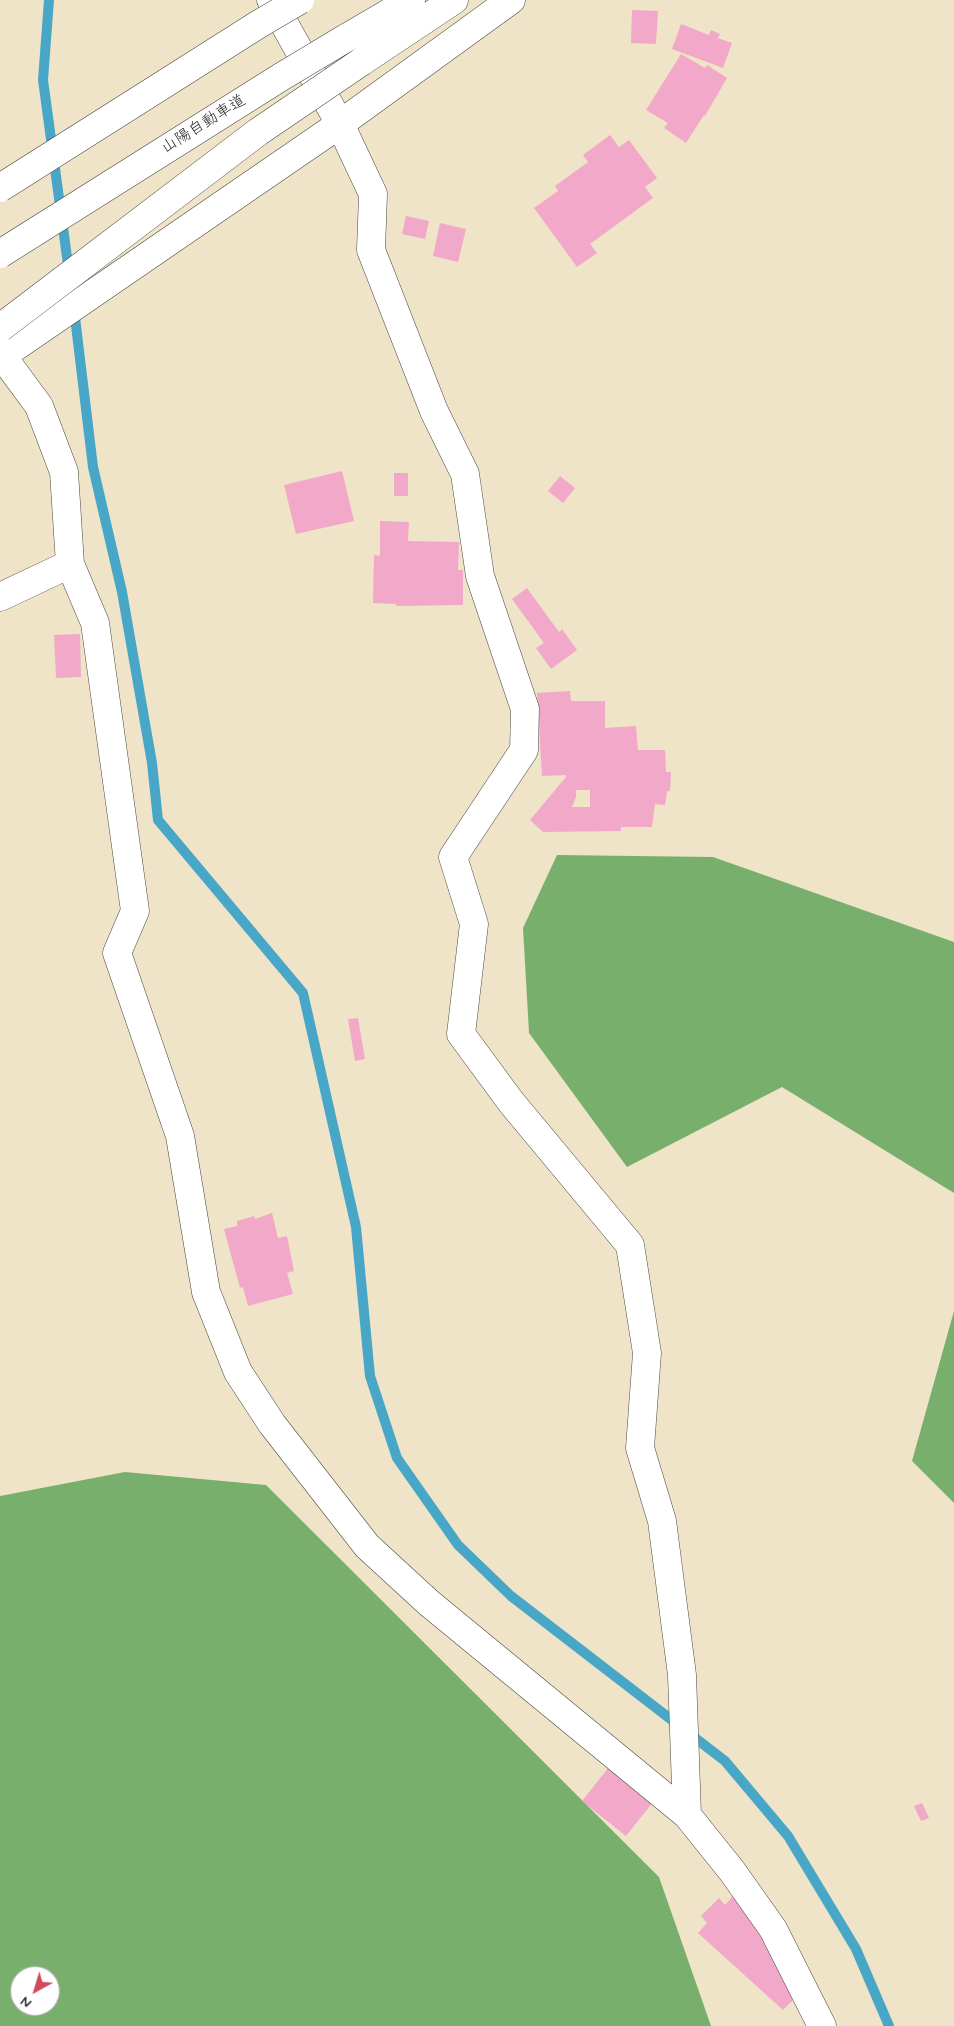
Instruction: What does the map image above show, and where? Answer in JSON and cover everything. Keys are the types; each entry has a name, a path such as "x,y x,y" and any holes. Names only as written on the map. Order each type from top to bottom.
{"main road":[{"path":"271,0 340,124 373,194 371,250 427,395 464,474 480,576 526,709 524,750 452,856 474,924 461,1034 511,1102 630,1245 647,1353 640,1448 662,1521 665,1540 682,1675 688,1815"},
{"path":"0,188 258,24 300,0"},
{"name":"山陽自動車道","path":"0,254 281,77 411,0"},
{"path":"0,328 258,132 454,0"},
{"path":"511,0 340,124 1,354 39,406 64,472 70,564 95,622 135,910 117,953 180,1136 206,1292 238,1372 272,1424 367,1546 429,1603 688,1815 732,1871 773,1929 822,2026"},
{"path":"0,598 70,564"}],"green space":[{"path":"557,855 713,857 954,942 954,1193 782,1087 627,1167 529,1033 523,928"},
{"path":"954,1311 954,1503 912,1461"},
{"path":"125,1472 266,1485 659,1877 711,2026 0,2026 0,1496"}],"building":[{"path":"632,10 658,11 656,44 631,43"},
{"path":"681,24 709,35 711,30 720,34 718,38 732,43 723,68 672,49"},
{"path":"681,54 705,68 707,65 727,78 705,116 686,143 664,128 668,123 646,110"},
{"path":"610,135 619,147 629,140 657,178 645,187 653,198 590,244 597,253 577,267 534,208 558,191 555,186 588,162 583,155"},
{"path":"406,216 429,221 425,239 402,234"},
{"path":"440,223 466,229 458,262 433,256"},
{"path":"342,471 354,521 296,534 284,485"},
{"path":"394,473 408,473 408,496 394,496"},
{"path":"560,476 575,488 563,503 548,491"},
{"path":"380,521 409,522 408,541 459,542 458,570 463,570 463,605 396,606 396,604 373,603 374,555 380,556"},
{"path":"527,588 559,632 562,629 577,650 551,669 536,648 544,643 512,599"},
{"path":"80,634 81,677 56,678 54,635"},
{"path":"570,691 571,701 605,701 605,728 636,726 638,750 665,750 666,772 671,772 670,791 667,791 665,805 655,804 652,827 621,827 621,831 543,832 530,820 566,777 566,775 542,776 537,693","holes":["576,790 590,790 590,807 572,807 576,797"]},
{"path":"358,1018 365,1059 355,1061 348,1019"},
{"path":"272,1213 278,1238 287,1236 294,1271 287,1273 293,1294 248,1306 243,1287 240,1288 224,1229 237,1226 237,1221 254,1216 255,1219"},
{"path":"609,1767 653,1802 626,1836 582,1801"},
{"path":"922,1803 929,1818 921,1821 914,1806"},
{"path":"733,1896 803,1990 783,2010 698,1933 707,1923 701,1916 719,1898 725,1905"}],"waterway":[{"path":"49,0 43,80 69,272"},
{"path":"74,309 93,467 122,592 152,763 158,820 303,993 356,1227 370,1376 397,1458 458,1545 511,1596 725,1761 788,1836 856,1949 889,2026"}]}
